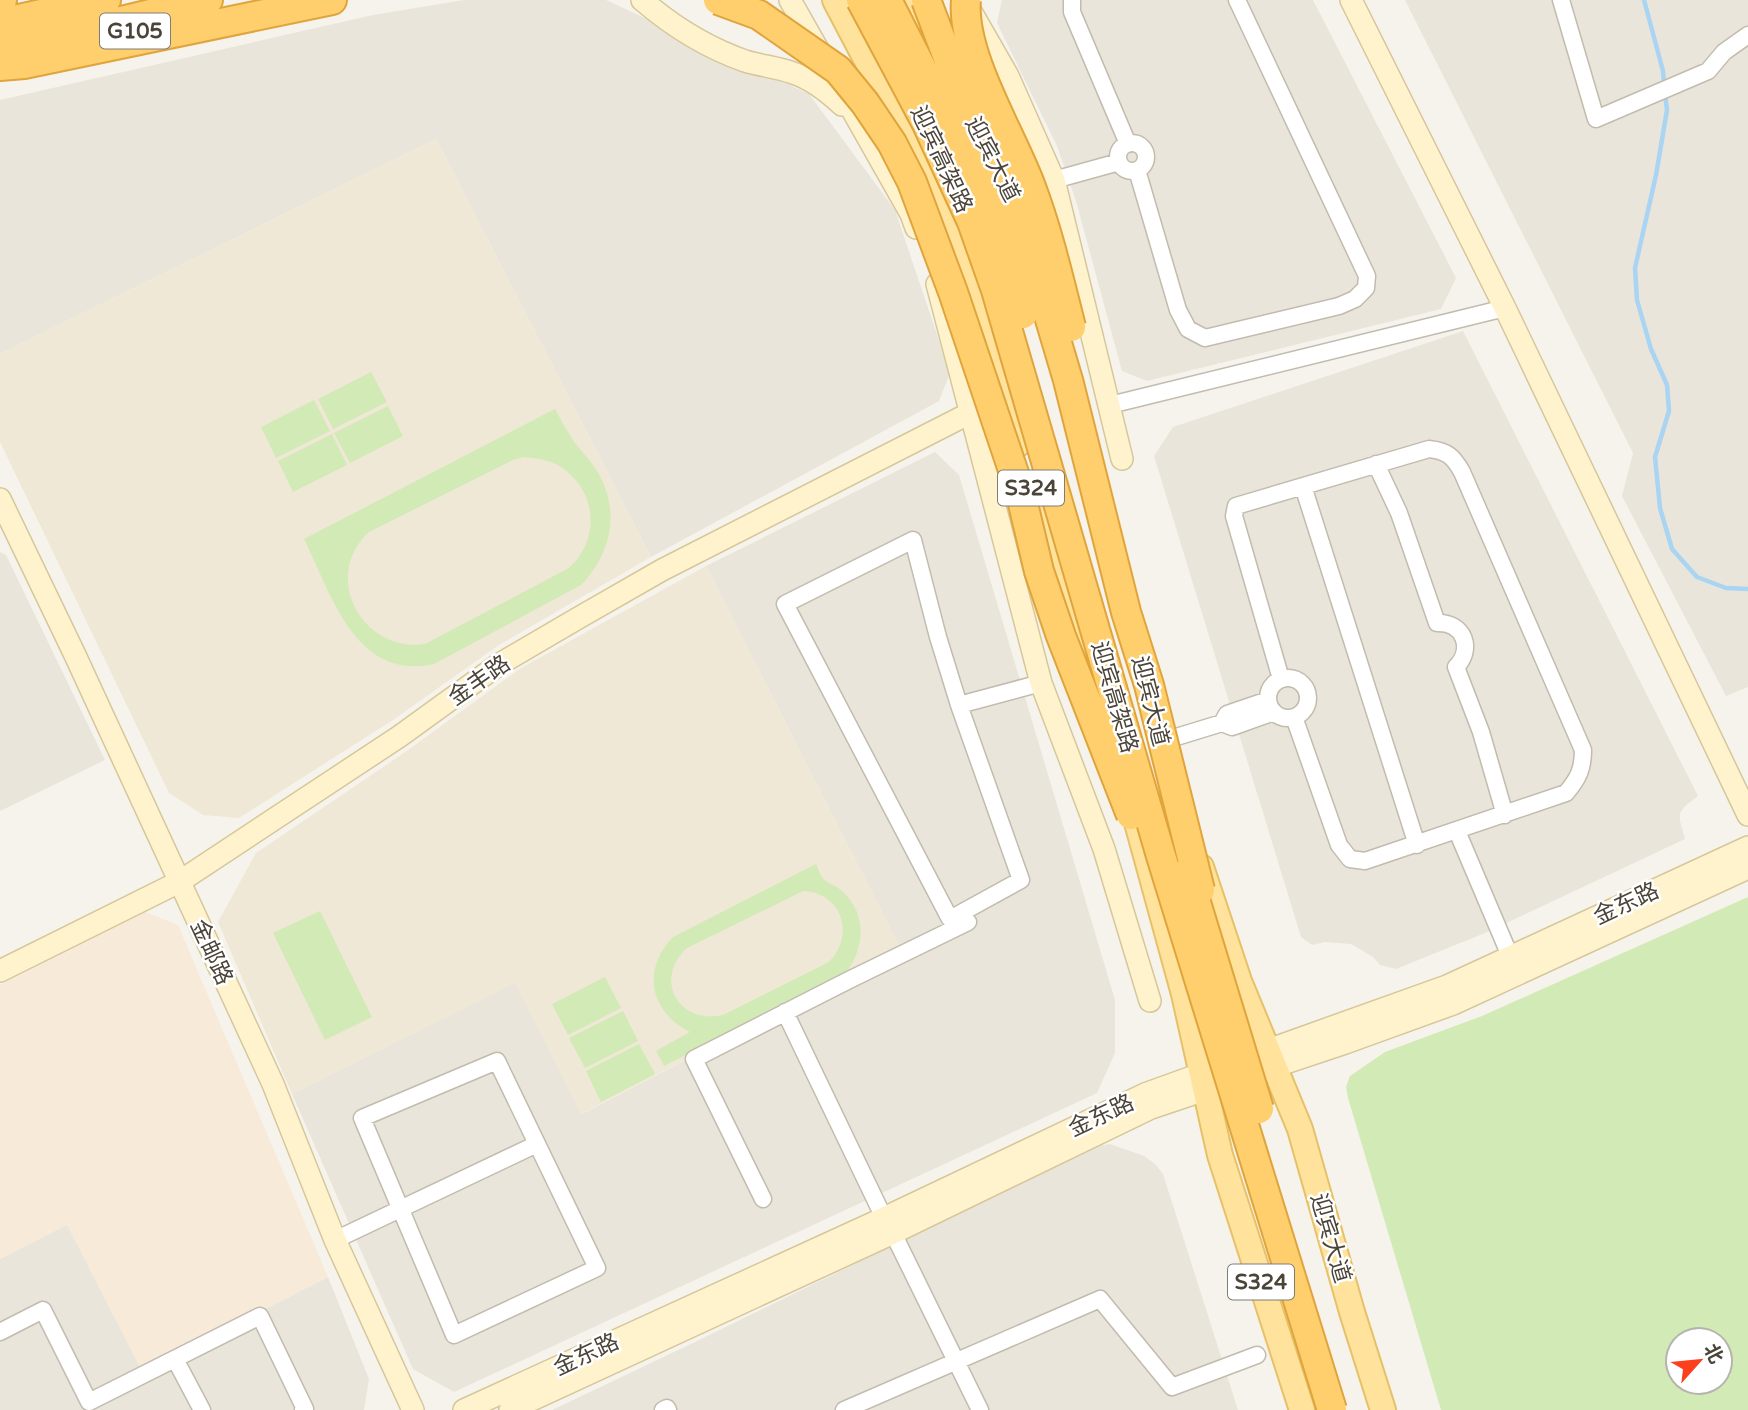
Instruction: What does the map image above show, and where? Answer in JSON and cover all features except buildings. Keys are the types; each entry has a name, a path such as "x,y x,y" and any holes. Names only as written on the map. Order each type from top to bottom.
{"highway":[{"path":"0,23 106,0"},
{"path":"0,50 208,0"},
{"name":"G105","path":"0,64 271,0"},
{"path":"0,64 24,64 332,0"},
{"path":"718,0 759,15 838,70 866,103 892,143 912,182 953,292 1011,465 1039,571 1061,636 1114,767 1170,921 1211,1078"},
{"name":"迎宾高架路","path":"861,0 927,124 972,222 996,290 1161,856 1211,1078 1332,1410"},
{"name":"迎宾高架路","path":"887,0 992,213 1015,284 1104,617 1223,988 1350,1410"},
{"path":"926,0 953,71 1011,201 1035,269 1068,380 1126,611 1175,784 1223,988"},
{"path":"965,0 971,42 985,84 1014,143 1032,189 1060,284 1088,394 1126,611"}],"main road":[{"name":"迎宾大道","path":"835,0 953,225 1020,453 1129,793 1184,994 1211,1078 1220,1154 1302,1410"},
{"name":"迎宾大道","path":"909,0 1016,200 1041,268 1090,436 1160,742 1239,981 1300,1129 1383,1410"}],"street":[{"path":"642,0 697,38 745,61 794,73 825,89 857,119"},
{"path":"790,0 911,214 938,287 1041,683 1104,849 1150,1001"},
{"path":"965,0 1008,76 1054,180 1122,458"},
{"path":"1072,0 1072,12 1128,144"},
{"path":"1137,170 1178,310 1188,329 1205,338 1339,306 1355,299 1366,288 1367,276 1237,0"},
{"path":"1351,0 1506,307 1748,816"},
{"path":"1561,0 1596,119 1708,71 1724,52 1747,37"},
{"path":"1128,144 1139,145 1146,154 1144,164 1137,170 1127,170 1119,162 1119,151 1128,144"},
{"path":"1054,180 1119,162"},
{"path":"1110,405 1506,307"},
{"name":"金丰路","path":"0,971 179,882 400,736 510,658 662,570 972,412"},
{"path":"1281,679 1234,516 1236,506 1429,449 1445,450 1454,458 1462,472 1583,750 1583,767 1566,793 1365,862 1350,859 1339,845 1294,718"},
{"path":"1376,464 1399,513 1437,623 1454,625 1464,638 1465,654 1455,667 1481,733 1504,815"},
{"path":"1303,486 1417,845"},
{"name":"金邮路","path":"2,506 69,643 272,1084 335,1240 412,1410"},
{"path":"913,540 959,705 1021,880 950,919 785,604 913,540"},
{"path":"1281,679 1297,680 1308,693 1307,705 1300,715 1294,718 1283,718 1271,706 1271,687 1281,679"},
{"path":"959,705 1041,683"},
{"path":"1160,742 1222,723 1232,727 1271,706"},
{"path":"1457,831 1510,956"},
{"name":"金东路","path":"1343,1033 1748,847"},
{"name":"金东路","path":"510,1410 889,1225 1145,1094 1211,1078 1343,1033 1452,1004 1748,868"},
{"path":"763,1199 694,1059 968,922"},
{"path":"785,1012 980,1410"},
{"path":"497,1061 597,1268 454,1335 400,1209 362,1118 497,1061"},
{"path":"335,1240 537,1144"},
{"name":"金东路","path":"464,1410 889,1225"},
{"path":"844,1410 1100,1298 1172,1387 1257,1355"},
{"path":"0,1332 43,1310 91,1406 260,1316 305,1409 303,1410"},
{"path":"175,1359 202,1410"}],"shaded area":[{"path":"464,0 606,0 809,94 895,210 950,373 939,401 651,557 436,139 0,354 0,100 373,15"},
{"path":"1002,0 1313,0 1456,278 1441,309 1147,381 1122,371 1076,201 1057,146 997,23"},
{"path":"1405,0 1748,0 1748,687 1726,696 1622,496 1633,453"},
{"path":"436,139 651,557 499,645 393,720 239,818 203,815 169,793 0,442 0,354"},
{"path":"1463,331 1698,796 1680,813 1685,839 1485,933 1396,969 1380,965 1373,957 1351,944 1325,942 1312,945 1301,937 1154,456 1173,427"},
{"path":"935,452 959,475 1115,1000 1115,1053 1097,1093 454,1392 413,1369 292,1094 516,982 582,1114 900,948 706,566"},
{"path":"0,552 6,555 105,760 0,811"},
{"path":"706,566 900,948 581,1114 515,983 292,1094 218,922 256,853 401,755 521,668"},
{"path":"145,912 178,925 328,1277 142,1371 67,1225 0,1259 0,985"},
{"path":"1110,1144 1144,1156 1163,1174 1238,1410 552,1410 1096,1146"},
{"path":"67,1224 142,1371 328,1277 369,1379 364,1410 0,1410 0,1259"}],"green space":[{"path":"371,372 387,402 333,429 318,399"},
{"path":"314,400 330,431 276,458 261,427"},
{"path":"388,406 403,436 350,463 334,433"},
{"path":"555,409 574,442 600,476 610,505 609,534 605,547 599,561 581,585 434,664 407,666 384,660 366,647 337,608 304,539","holes":["523,457 548,461 561,467 573,477 588,502 590,530 579,556 569,568 425,644 403,644 383,637 367,624 355,608 349,590 348,570 355,550 369,532"]},
{"path":"332,434 347,465 293,492 278,461"},
{"path":"816,864 823,878 840,889 850,900 860,921 861,932 856,955 844,975 664,1066 656,1051 690,1032 676,1024 666,1013 654,989 657,963 673,937","holes":["803,891 817,894 836,907 843,928 842,940 829,962 723,1015 694,1013 675,997 672,973 677,960 687,948"]},
{"path":"1748,897 1748,1410 1441,1410 1346,1087 1350,1076 1385,1052 1482,1016"},
{"path":"320,911 372,1017 325,1040 273,933"},
{"path":"605,977 621,1008 568,1035 552,1004"},
{"path":"623,1011 638,1041 585,1068 569,1038"},
{"path":"639,1044 655,1074 601,1102 586,1071"}],"waterway":[{"path":"1644,0 1664,84"},
{"path":"1665,93 1667,110 1656,175 1635,268 1637,300 1651,349 1667,385 1669,411 1655,457 1660,508 1672,549 1697,577 1726,588 1748,589"}]}
